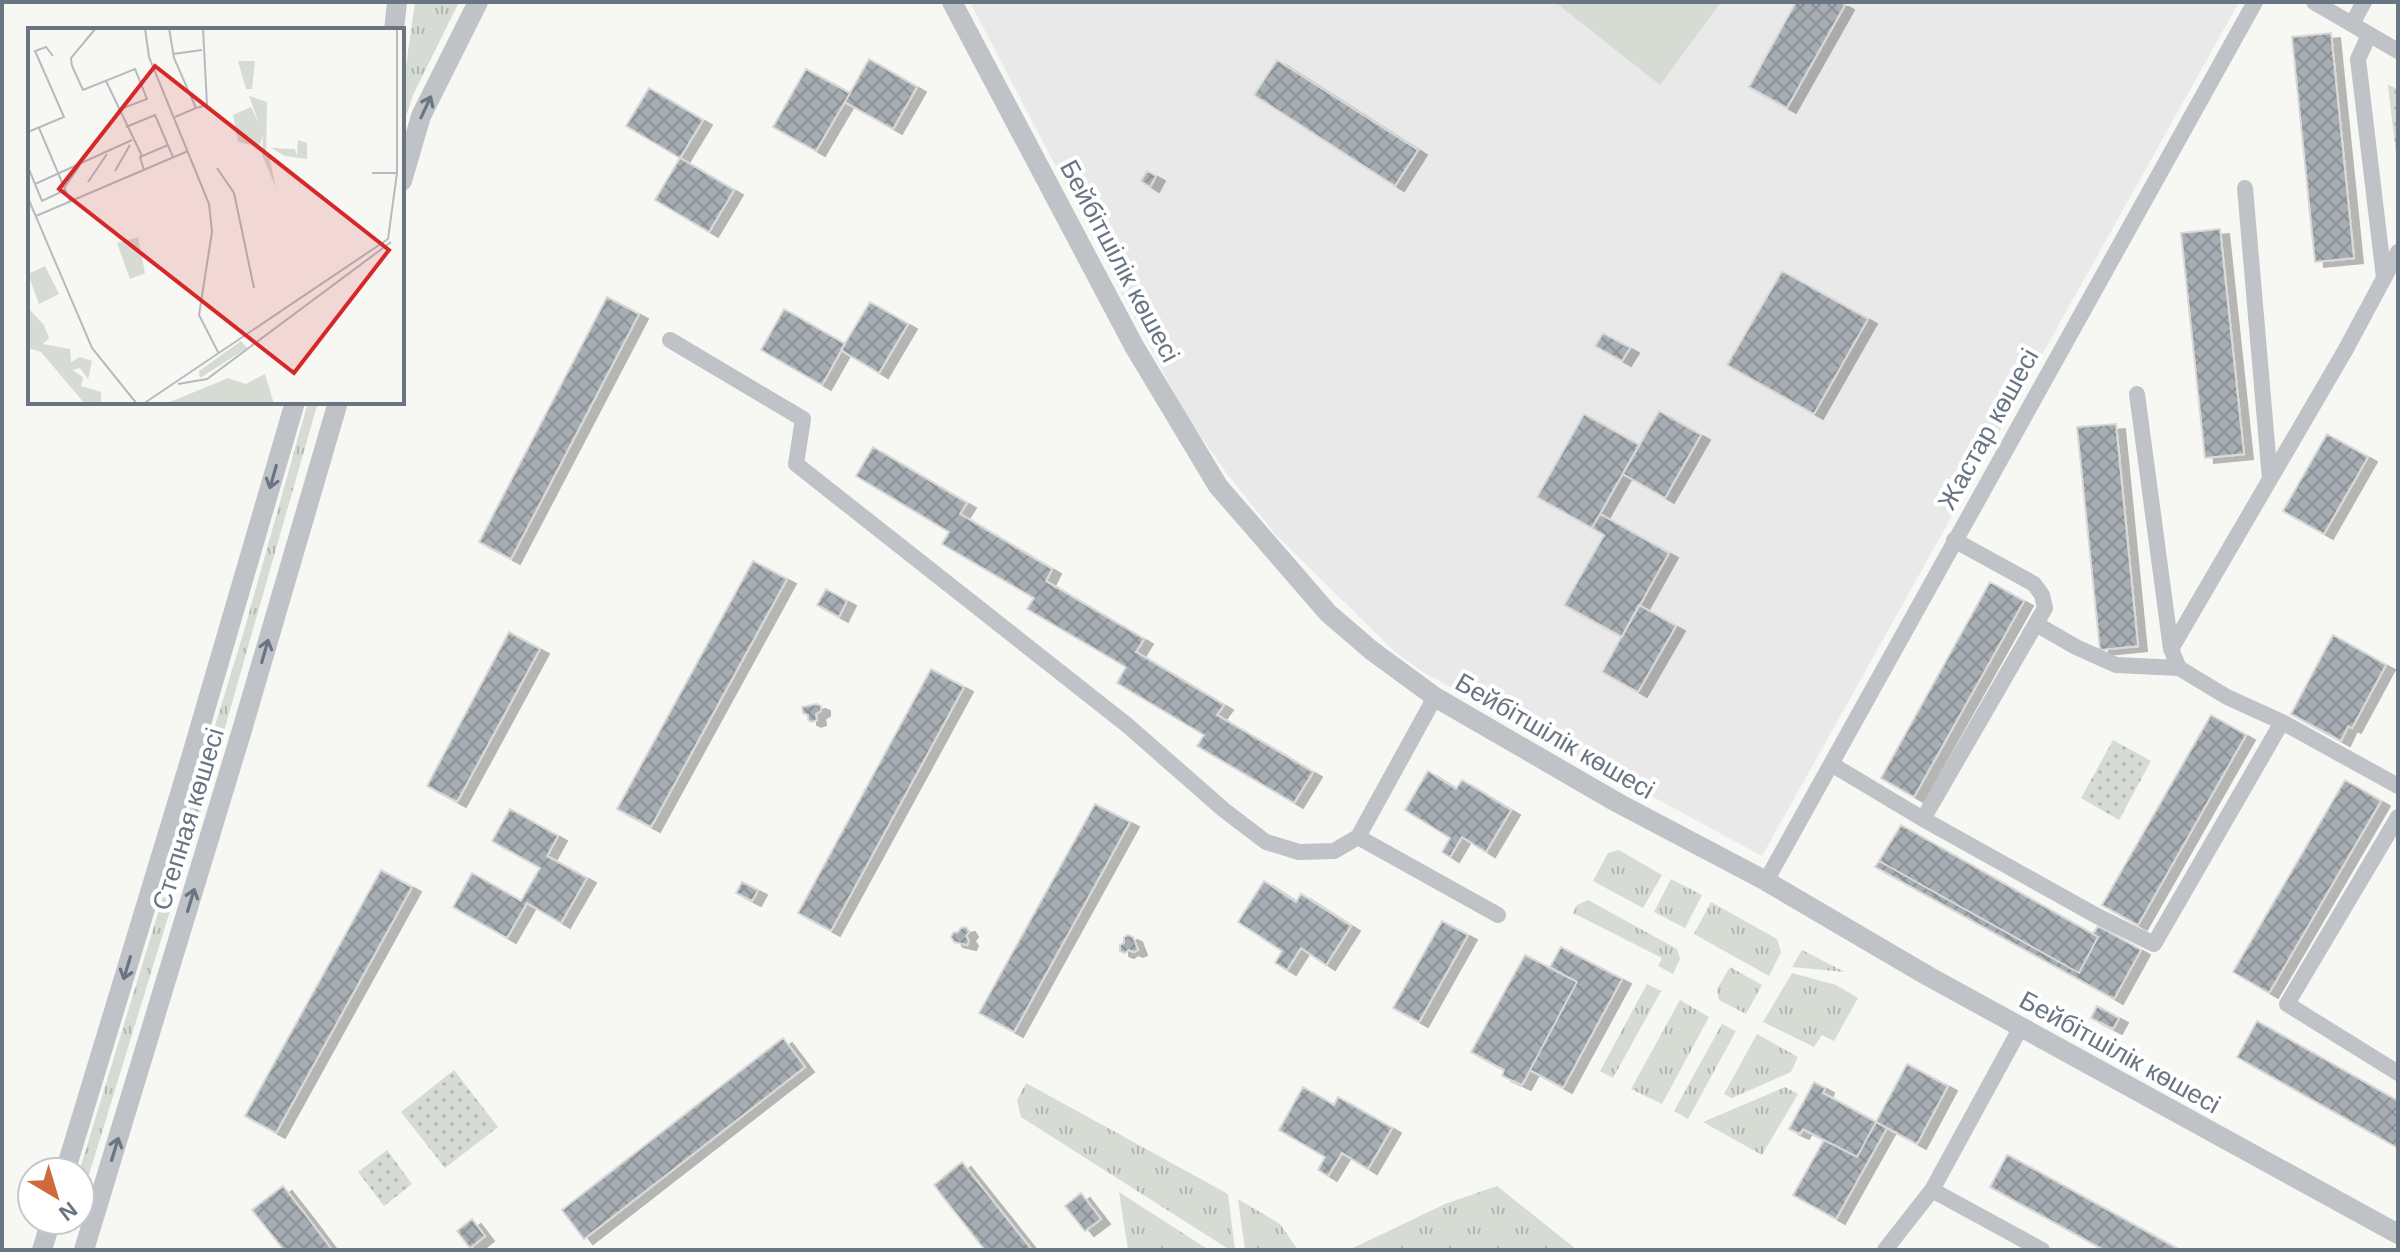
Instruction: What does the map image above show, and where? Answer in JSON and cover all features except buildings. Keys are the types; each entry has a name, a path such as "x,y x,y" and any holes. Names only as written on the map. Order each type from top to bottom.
{"street":[{"path":"394,28 397,2"},
{"path":"404,174 421,116 478,2"},
{"name":"Бейбітшілік көшесі","path":"952,2 1134,346 1218,486 1328,613 1371,650 1435,697 1618,803 1766,881 2021,1027 2398,1234"},
{"name":"Жастар көшесі","path":"1766,881 2255,2"},
{"path":"2314,2 2398,51"},
{"path":"2352,24 2364,2"},
{"path":"2369,35 2358,59 2384,278"},
{"path":"2245,188 2270,479"},
{"path":"2171,649 2398,252"},
{"path":"670,340 803,419 796,464 1127,725 1224,810 1266,842 1299,852 1334,851 1358,837 1435,697"},
{"path":"2137,394 2171,649 2179,668"},
{"name":"Степная көшесі","path":"70,1156 294,404"},
{"name":"Степная көшесі","path":"84,1250 337,404"},
{"path":"1923,819 2045,608 2042,595 2034,584 1954,540"},
{"path":"2036,624 2116,665 2179,668 2227,697 2282,722 2398,786"},
{"path":"1831,764 2097,916 2154,944 2282,722"},
{"path":"2398,817 2287,1004 2398,1073"},
{"path":"1358,837 1498,915"},
{"path":"1885,1250 1932,1190 2021,1027"},
{"path":"1932,1190 2042,1250"}],"shaded area":[{"path":"970,2 2239,2 1762,856 1423,672 1395,652 1276,535 1185,414"}],"green space":[{"path":"415,2 459,2 413,95 404,123 404,80"},
{"path":"1555,2 1721,2 1660,85"},
{"path":"2388,85 2398,89 2398,172"},
{"path":"307,404 317,404 208,787 95,1156 84,1156 244,631"},
{"path":"2113,740 2151,761 2119,820 2081,798"},
{"path":"1619,850 1662,875 1643,908 1593,881 1608,853"},
{"path":"1671,879 1702,895 1685,928 1654,912"},
{"path":"1588,900 1677,949 1680,959 1673,974 1658,966 1662,958 1573,913 1577,905"},
{"path":"1711,902 1777,939 1781,952 1769,976 1694,934"},
{"path":"1802,950 1845,972 1792,967"},
{"path":"1730,967 1762,985 1746,1014 1719,1000 1717,989"},
{"path":"1792,973 1836,985 1858,998 1834,1041 1822,1035 1814,1047 1763,1022"},
{"path":"1647,984 1661,991 1613,1078 1600,1071"},
{"path":"1680,1000 1709,1017 1662,1104 1631,1089"},
{"path":"1722,1024 1736,1031 1688,1119 1674,1111"},
{"path":"1757,1034 1798,1057 1791,1072 1732,1098 1724,1094"},
{"path":"454,1070 498,1127 445,1168 401,1112"},
{"path":"1026,1083 1228,1194 1235,1250 1230,1250 1021,1117 1017,1100"},
{"path":"1785,1087 1798,1094 1762,1155 1703,1122"},
{"path":"387,1150 412,1184 384,1206 358,1172"},
{"path":"1497,1186 1577,1250 1349,1250 1445,1204"},
{"path":"1119,1192 1209,1250 1128,1250"},
{"path":"1238,1199 1280,1224 1298,1250 1245,1250"}]}
